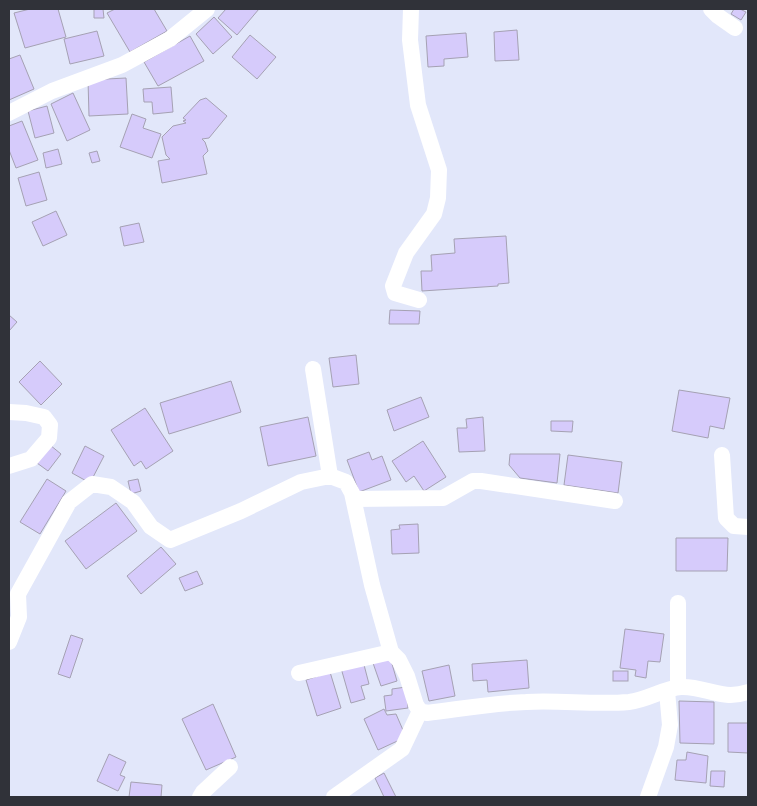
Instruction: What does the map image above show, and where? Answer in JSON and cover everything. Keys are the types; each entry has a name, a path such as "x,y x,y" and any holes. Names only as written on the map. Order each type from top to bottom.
{"street":[{"path":"9,113 52,91 122,65 170,39 207,9"},
{"path":"411,9 410,40 418,105 439,170 438,198 434,214 406,254 393,286 396,293 419,300"},
{"path":"710,9 736,28"},
{"path":"314,369 330,476"},
{"path":"9,412 44,417 50,425 49,438 31,459 9,466"},
{"path":"722,455 726,518 734,526 748,527"},
{"path":"9,642 19,616 18,594 69,502 92,484 111,486 133,502 151,527 170,540 241,511 301,482 330,476 346,482 354,499 372,585 391,652 399,660 407,676 416,705 420,711 427,713 523,702 630,702 672,689 693,687 717,694 736,696 748,692"},
{"path":"354,499 443,498 473,482 481,481 615,501"},
{"path":"648,797 666,747 670,724 678,603"},
{"path":"299,673 391,652"},
{"path":"334,797 402,749 420,711"},
{"path":"200,797 230,767"}],"building":[{"path":"30,9 58,9 66,37 25,48 14,13"},
{"path":"94,9 103,9 104,18 94,18"},
{"path":"115,9 154,9 167,31 130,52 107,13"},
{"path":"226,9 259,9 237,35 218,18"},
{"path":"734,9 746,12 741,20 731,14"},
{"path":"214,17 232,37 213,54 196,34"},
{"path":"517,30 519,60 495,61 494,32"},
{"path":"97,31 104,56 70,64 64,39"},
{"path":"466,33 468,57 444,59 444,66 428,67 426,36"},
{"path":"250,35 276,57 257,79 232,57"},
{"path":"190,36 204,61 158,86 144,62"},
{"path":"20,55 34,89 9,100 9,59"},
{"path":"126,78 128,114 89,116 88,80"},
{"path":"171,87 173,112 153,114 152,102 144,102 143,89"},
{"path":"73,93 90,130 67,141 51,104"},
{"path":"206,98 227,116 209,138 202,139 208,151 203,156 207,174 162,183 158,161 170,159 166,155 162,137 173,126 186,123 183,121 186,120 183,118 200,100"},
{"path":"47,106 54,133 35,138 28,111"},
{"path":"132,114 146,119 143,128 161,134 152,158 120,147"},
{"path":"22,121 38,160 16,168 9,150 9,126"},
{"path":"58,149 62,164 46,168 43,153"},
{"path":"97,151 100,161 92,163 89,153"},
{"path":"39,172 47,200 26,206 18,178"},
{"path":"56,211 67,235 43,246 32,222"},
{"path":"139,223 144,242 124,246 120,227"},
{"path":"506,236 509,283 498,284 498,286 422,291 421,271 432,271 431,255 455,253 454,239"},
{"path":"390,310 420,311 419,324 389,324"},
{"path":"9,315 17,322 9,331"},
{"path":"356,355 359,384 333,387 329,358"},
{"path":"40,361 62,384 41,405 19,382"},
{"path":"231,381 241,412 169,434 160,403"},
{"path":"679,390 730,398 724,429 710,426 708,438 672,431"},
{"path":"421,397 429,417 394,431 387,410"},
{"path":"145,408 173,451 146,469 141,461 134,466 111,430"},
{"path":"308,417 316,456 268,466 260,427"},
{"path":"483,417 485,451 459,452 457,428 467,428 466,419"},
{"path":"551,421 573,421 572,432 551,431"},
{"path":"423,441 446,477 424,491 414,476 406,482 392,461"},
{"path":"50,445 61,454 48,471 37,463"},
{"path":"85,446 104,456 90,483 72,473"},
{"path":"369,452 372,460 382,456 391,480 359,492 347,460"},
{"path":"510,454 560,454 557,483 520,478 509,465"},
{"path":"568,455 622,462 618,493 564,485"},
{"path":"47,479 66,491 40,534 20,522"},
{"path":"138,479 141,491 131,494 128,481"},
{"path":"116,503 137,531 86,569 65,541"},
{"path":"418,524 419,553 392,554 391,530 400,529 399,525"},
{"path":"676,538 728,538 727,571 676,571"},
{"path":"161,547 176,564 141,594 127,576"},
{"path":"197,571 203,584 185,591 179,578"},
{"path":"625,629 664,634 660,662 648,661 646,678 635,676 636,670 620,668"},
{"path":"71,635 83,639 70,678 58,674"},
{"path":"390,657 397,681 381,686 373,663"},
{"path":"527,660 529,688 488,692 487,680 473,681 472,664"},
{"path":"363,661 369,684 361,686 365,699 351,703 341,668"},
{"path":"449,665 455,696 429,701 422,671"},
{"path":"613,671 628,671 628,681 613,681"},
{"path":"330,672 341,708 317,716 306,680"},
{"path":"406,687 408,708 386,711 384,696 392,695 392,689"},
{"path":"679,701 714,702 714,744 680,743"},
{"path":"213,704 236,757 206,770 182,719"},
{"path":"384,709 387,715 396,714 406,737 378,750 364,719"},
{"path":"728,723 748,723 748,753 728,752"},
{"path":"687,752 708,756 706,783 675,780 677,760 686,760"},
{"path":"109,754 126,762 120,775 125,777 118,791 97,781"},
{"path":"711,771 725,771 724,787 710,786"},
{"path":"384,773 396,797 384,797 375,778"},
{"path":"131,782 162,785 161,797 129,797"}]}
